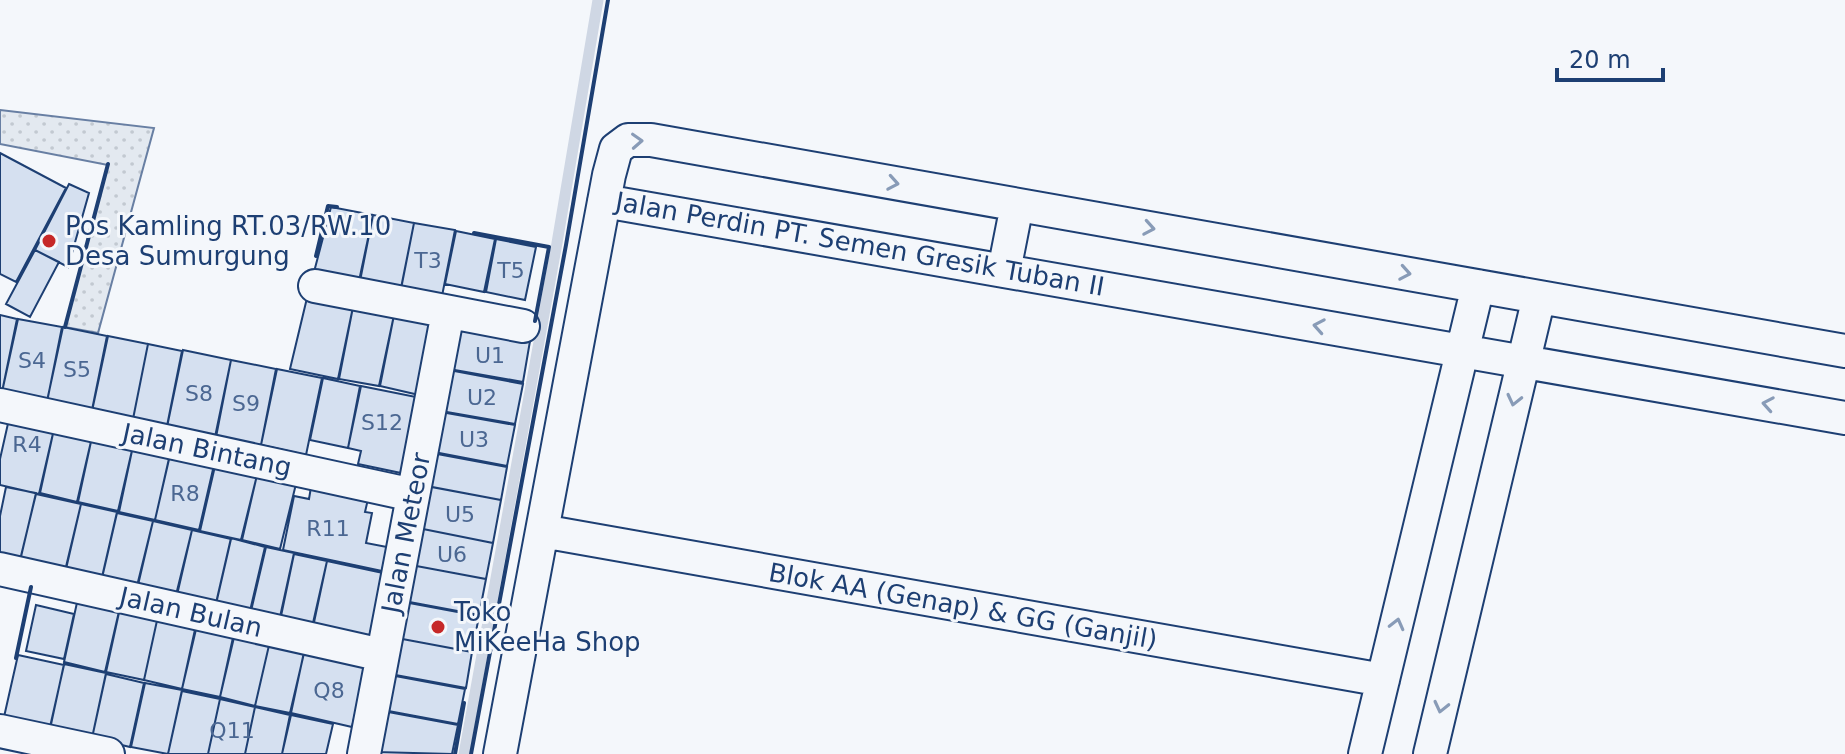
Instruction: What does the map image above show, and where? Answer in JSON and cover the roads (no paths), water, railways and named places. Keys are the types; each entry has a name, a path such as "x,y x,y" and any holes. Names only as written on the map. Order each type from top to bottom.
{"street":[{"name":"Jalan Perdin PT. Semen Gresik Tuban II","path":"1845,351 639,139 625,141 616,149 604,201 1845,418"},
{"path":"500,754 604,201"},
{"path":"1004,271 1017,205"},
{"path":"315,286 523,326"},
{"path":"1365,754 1478,286"},
{"path":"1436,754 1430,754 1539,297"},
{"name":"Jalan Meteor","path":"364,754 448,312"},
{"name":"Jalan Bintang","path":"0,405 413,495"},
{"name":"Blok AA (Genap) & GG (Ganjil)","path":"542,531 1383,680"},
{"name":"Jalan Bulan","path":"0,569 382,655"},
{"path":"0,731 108,754"}],"waterway":[{"path":"464,754 598,0"}],"place":[{"name":"Pos Kamling RT.03/RW.10 Desa Sumurgung","path":"49,241"},
{"name":"Toko MiKeeHa Shop","path":"438,627"}]}
